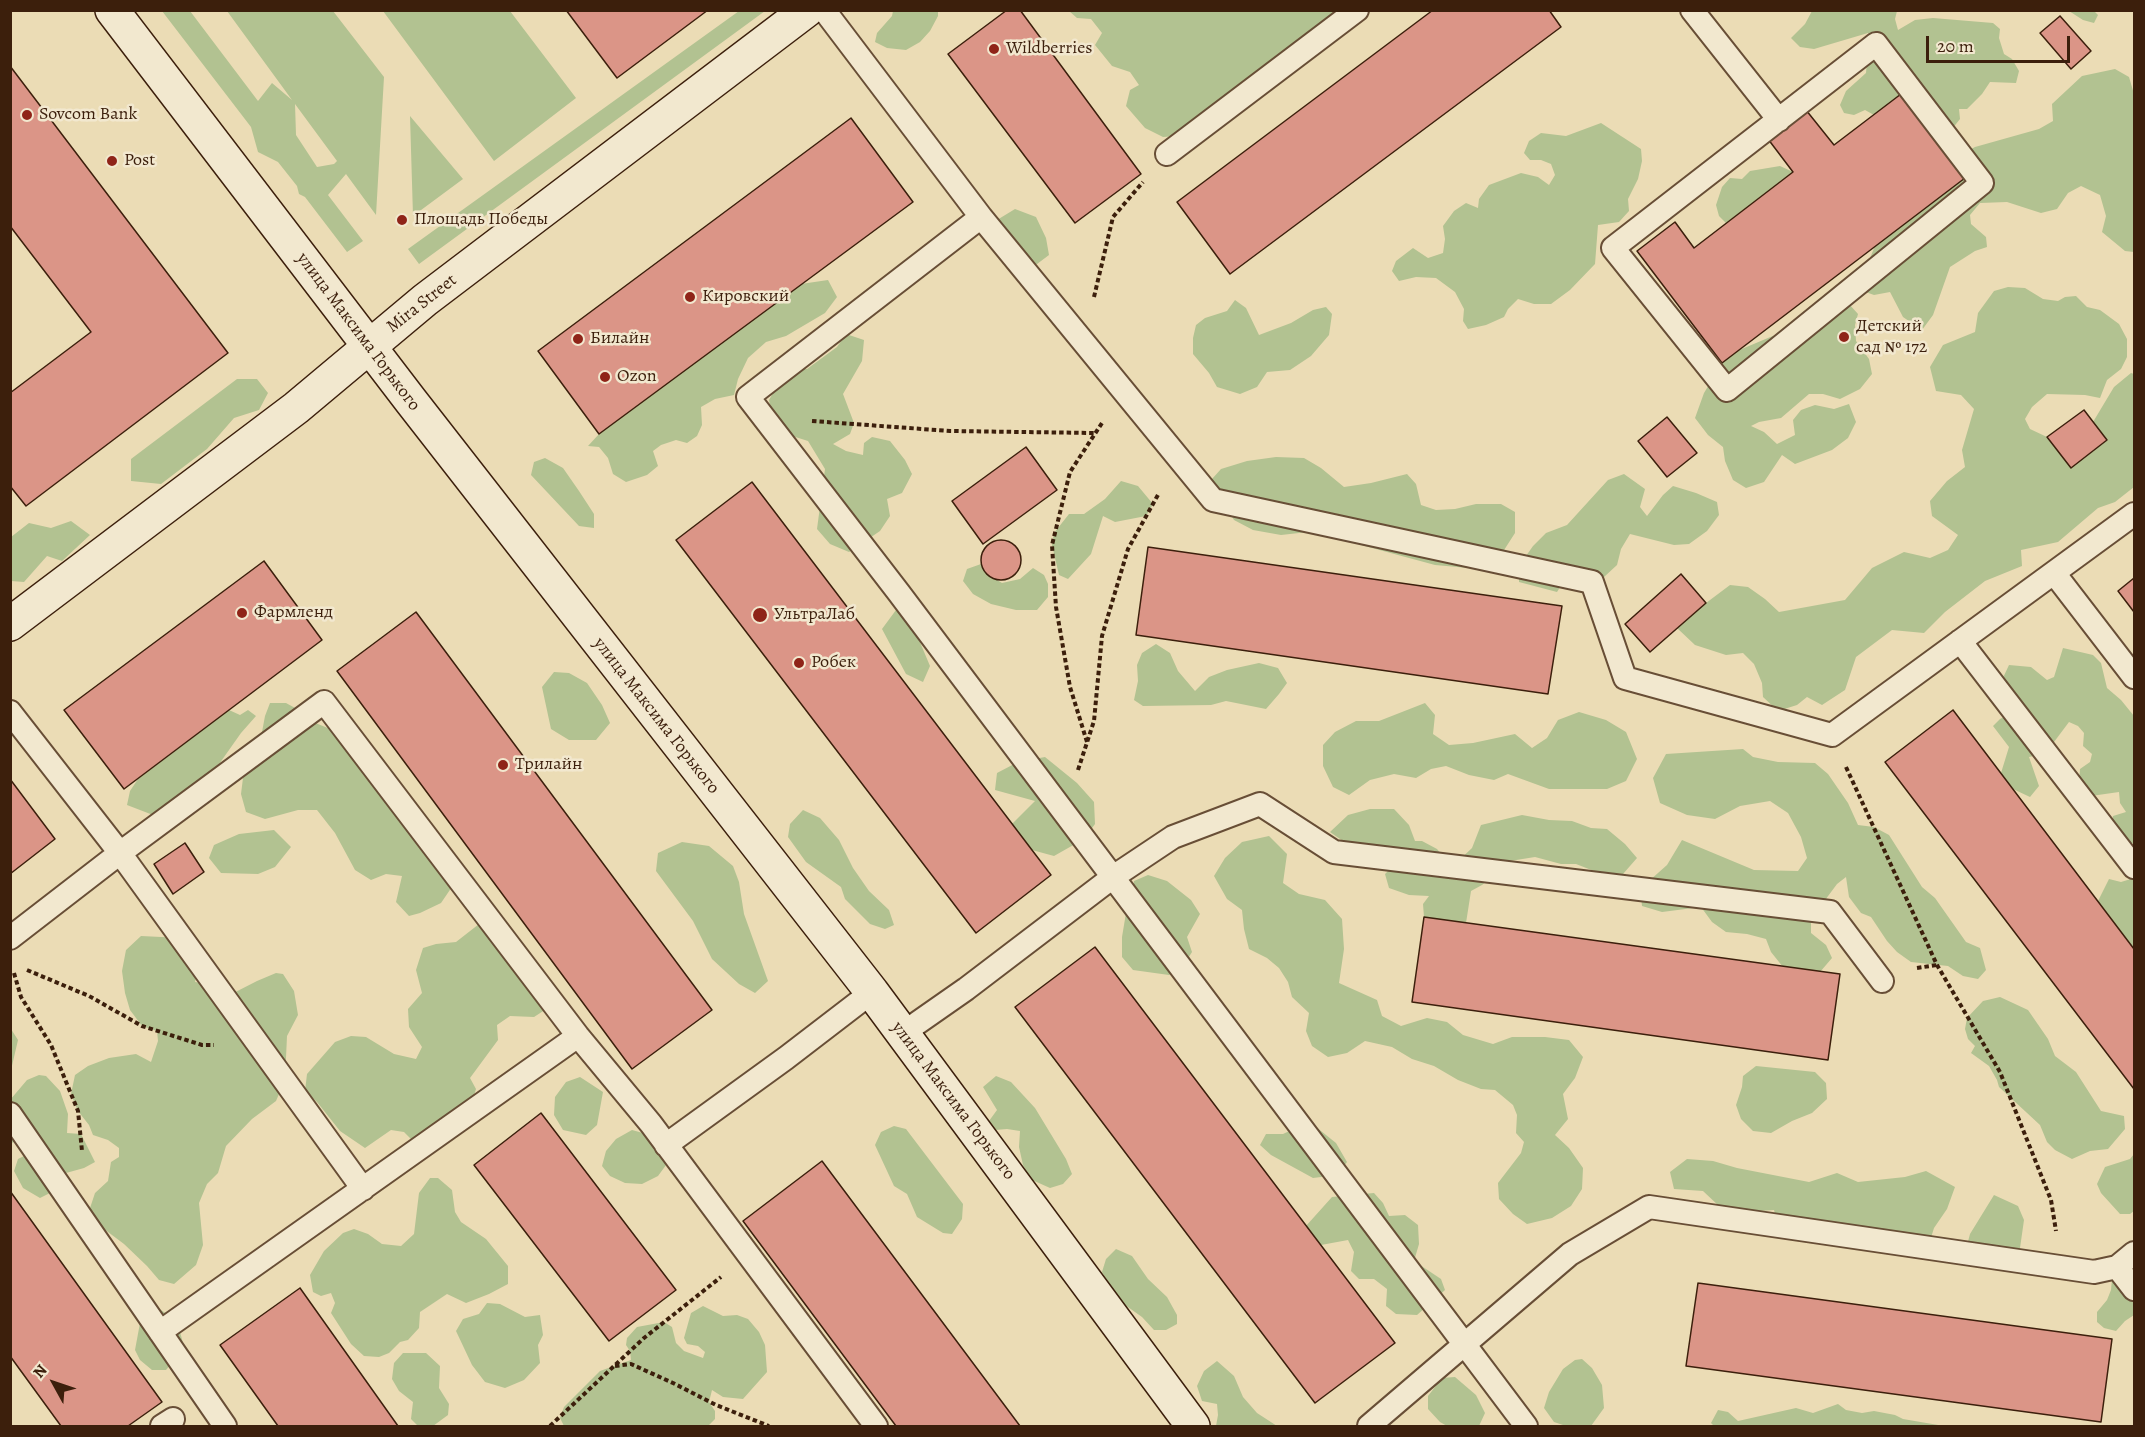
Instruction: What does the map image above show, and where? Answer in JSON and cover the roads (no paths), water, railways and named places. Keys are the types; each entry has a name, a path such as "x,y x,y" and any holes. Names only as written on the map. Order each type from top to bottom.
{"main road":[{"name":"улица Максима Горького","path":"112,10 369,346 872,992 1193,1426"},
{"name":"Mira Street","path":"10,624 296,408 425,300 807,10"}],"lane":[{"path":"824,10 981,217 1213,500 1592,582 1625,678 1832,735 2134,514"},
{"path":"1167,154 1357,10"},
{"path":"1692,10 1779,120"},
{"path":"1876,44 1982,183 1727,390 1614,248 1779,120 1876,44"},
{"path":"981,217 748,397 899,593 1526,1426"},
{"path":"2054,573 2134,677"},
{"path":"1960,641 2134,867"},
{"path":"10,938 120,853 324,702 578,1036 666,1145 876,1426"},
{"path":"10,712 120,853 363,1189"},
{"path":"903,1033 966,989 1113,877 1173,837 1260,804 1334,852 1830,912 1882,981"},
{"path":"666,1145 872,992"},
{"path":"160,1332 578,1036"},
{"path":"10,1114 225,1426"},
{"path":"1369,1426 1570,1254 1649,1207 2094,1272 2126,1260 2134,1289"}],"place":[{"name":"Wildberries","path":"994,49"},
{"name":"Sovcom Bank","path":"27,115"},
{"name":"Post","path":"112,161"},
{"name":"Площадь Победы","path":"402,220"},
{"name":"Кировский","path":"690,297"},
{"name":"Детский сад № 172","path":"1844,337"},
{"name":"Билайн","path":"578,339"},
{"name":"Ozon","path":"605,377"},
{"name":"Фармленд","path":"242,613"},
{"name":"УльтраЛаб","path":"760,615"},
{"name":"Робек","path":"799,663"},
{"name":"Трилайн","path":"503,765"}]}
